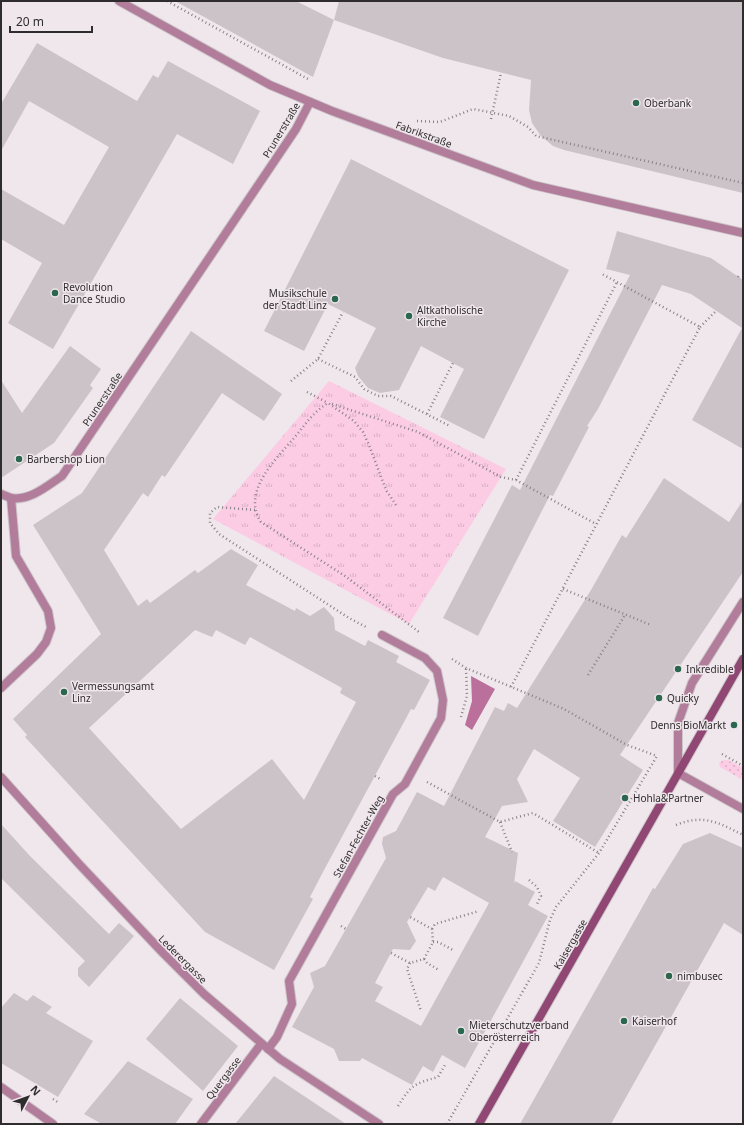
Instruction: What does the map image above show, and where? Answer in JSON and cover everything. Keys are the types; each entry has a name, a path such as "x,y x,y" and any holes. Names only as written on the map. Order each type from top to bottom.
{"main road":[{"name":"Kaisergasse","path":"479,1124 743,659"}],"street":[{"name":"Fabrikstraße","path":"119,1 270,85 310,102 533,185 743,233"},
{"name":"Prunerstraße","path":"11,498 18,499 31,496 62,476 296,129 310,102"},
{"path":"1,494 11,498 16,556 48,611 51,628 46,642 38,654 1,688"},
{"path":"743,602 692,683 678,723 678,773 743,809"},
{"name":"Stefan-Fechter-Weg","path":"264,1047 277,1038 292,1004 289,981 393,794 405,784 441,718 443,700 437,671 425,658 382,635"},
{"name":"Lederergasse","path":"1,776 79,864 163,954 204,994 264,1047 280,1059 379,1124"},
{"name":"Quergasse","path":"201,1124 264,1047"},
{"path":"1,1087 53,1124"}],"path":[{"path":"167,1 310,80"},
{"path":"491,119 502,73"},
{"path":"440,122 473,109 509,116 520,122 536,136 743,183"},
{"path":"602,274 700,327"},
{"path":"516,480 617,282"},
{"path":"511,687 700,327 716,311"},
{"path":"291,381 318,359 343,312"},
{"path":"318,359 355,377 364,390 378,396 391,396 450,426"},
{"path":"427,414 453,363"},
{"path":"307,392 328,403 354,421 362,432 386,490 396,505"},
{"path":"328,403 418,432 501,478 516,480 596,524"},
{"path":"328,403 313,413 268,468 261,481 255,510 261,522 345,576 422,634"},
{"path":"255,510 217,507 210,513 210,523 219,534 349,618 382,635"},
{"path":"563,589 651,625"},
{"path":"588,675 624,614"},
{"path":"447,1124 539,963 548,927 556,907 599,853 657,756 627,744 564,709 466,668 450,658"},
{"path":"460,718 467,696 466,668"},
{"path":"722,754 743,766"},
{"path":"410,774 500,822 512,852"},
{"path":"500,822 533,813 599,853"},
{"path":"676,825 695,820 715,821 743,835"},
{"path":"529,880 537,887 541,896 536,906"},
{"path":"391,953 410,963 424,959 433,942 432,929 434,924 478,910"},
{"path":"410,917 432,929"},
{"path":"433,942 438,942 453,950"},
{"path":"424,959 427,963 439,970"},
{"path":"410,963 407,969 421,1011"},
{"path":"398,1106 410,1088 415,1084 438,1077 445,1065"}],"green space":[{"path":"329,381 506,469 409,624 213,519"},
{"path":"723,760 728,760 743,768 743,780 720,767 719,763"}],"shaded area":[{"path":"471,676 495,689 472,730 465,725 472,701"}],"building":[{"path":"175,1 296,1 334,20 313,77"},
{"name":"Oberbank","path":"339,1 743,1 743,193 564,150 553,146 541,136 532,123 529,110 531,80 443,58 334,20"},
{"path":"37,43 137,101 153,75 158,78 168,61 260,111 233,164 177,134 53,349 8,323 42,263 1,239 1,189 64,225 109,147 29,101 1,151 1,104"},
{"name":"Musikschule der Stadt Linz","path":"351,159 569,270 484,439 440,417 464,369 421,346 399,390 380,393 368,388 358,376 355,368 376,328 328,304 304,351 264,331"},
{"path":"617,231 711,258 743,280 743,449 692,420 742,328 691,294 662,285 598,409 587,426 589,427 553,496 550,495 478,636 443,618 512,485 520,490 630,275 606,269"},
{"path":"191,331 282,394 264,421 222,393 165,477 162,475 148,497 143,493 104,550 138,606 147,599 150,603 195,570 198,573 231,549 258,565 246,585 295,611 296,608 310,616 324,607 334,618 335,630 365,646 368,640 399,656 396,662 430,680 414,710 411,709 323,872 310,897 313,899 274,970 205,932 25,737 27,735 13,719 101,634 33,525 82,493","holes":["195,630 212,637 216,630 245,645 250,637 342,688 340,693 356,702 304,800 272,759 181,829 89,728"]},
{"path":"70,346 101,369 90,385 93,388 54,443 1,478 1,380 22,413"},
{"path":"664,478 729,522 743,500 743,572 620,755 643,770 595,847 553,821 580,778 534,749 517,779 528,802 502,806 485,837 518,853 514,884 515,881 535,892 528,905 548,916 465,1068 442,1055 433,1072 423,1066 412,1085 362,1058 360,1061 339,1061 334,1049 292,1027 314,987 310,973 325,966 386,858 382,844 383,837 396,831 417,792 444,806 495,707 504,711 508,703 517,708 591,590 622,535 626,538","holes":["443,877 489,903 421,1026 375,1001 383,987 375,983 393,949 410,950 416,941 407,922 428,887 435,891"]},
{"path":"1,824 30,856 109,934 119,923 134,936 89,987 78,976 78,968 85,961 1,878"},
{"name":"Kaiserhof","path":"710,833 743,848 743,935 724,923 611,1124 520,1124 653,888 655,889 683,844"},
{"path":"14,993 27,1001 33,995 52,1007 46,1013 93,1041 58,1097 1,1063 1,1008"},
{"path":"180,998 238,1046 203,1091 146,1039"},
{"path":"128,1061 193,1099 175,1124 102,1124 84,1114"},
{"path":"274,1076 346,1124 235,1124"}],"place":[{"name":"Oberbank","path":"636,103"},
{"name":"Revolution Dance Studio","path":"55,293"},
{"name":"Musikschule der Stadt Linz","path":"335,299"},
{"name":"Altkatholische Kirche","path":"409,316"},
{"name":"Barbershop Lion","path":"19,459"},
{"name":"Inkredible","path":"678,669"},
{"name":"Vermessungsamt Linz","path":"64,692"},
{"name":"Quicky","path":"659,698"},
{"name":"Denns BioMarkt","path":"734,725"},
{"name":"Hohla&Partner","path":"625,798"},
{"name":"nimbusec","path":"669,976"},
{"name":"Kaiserhof","path":"624,1021"},
{"name":"Mieterschutzverband Oberösterreich","path":"461,1031"}]}
